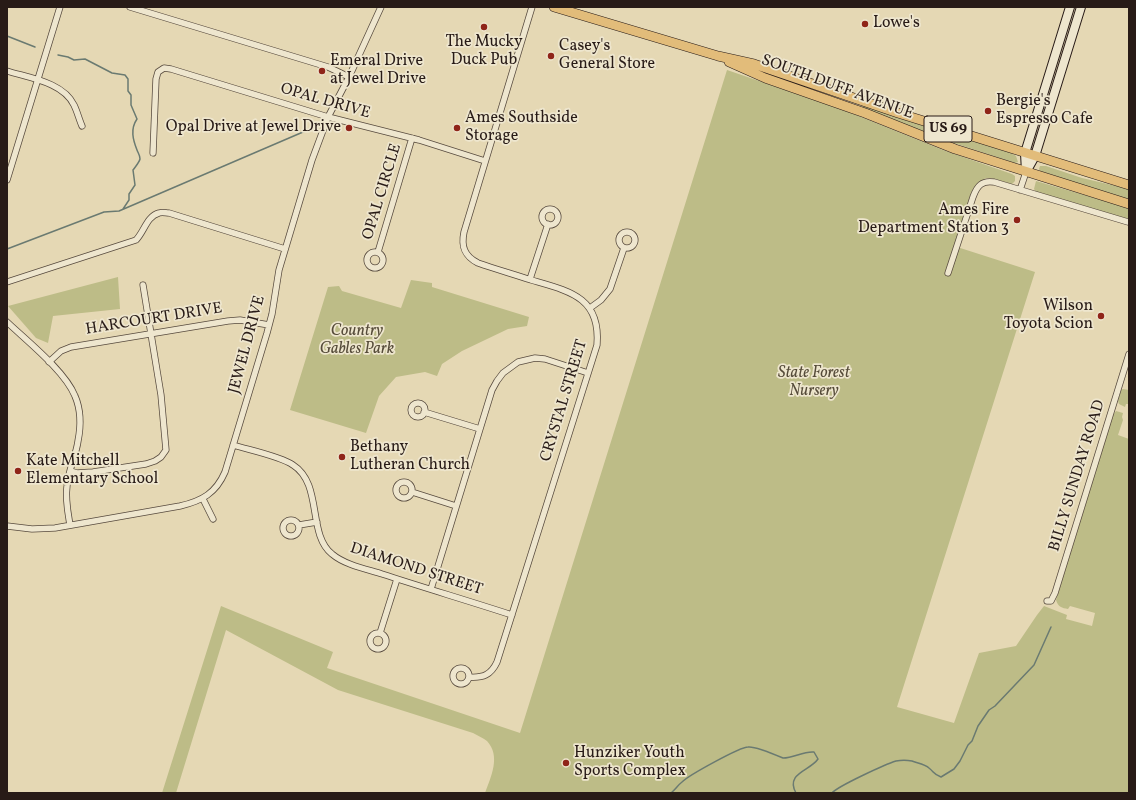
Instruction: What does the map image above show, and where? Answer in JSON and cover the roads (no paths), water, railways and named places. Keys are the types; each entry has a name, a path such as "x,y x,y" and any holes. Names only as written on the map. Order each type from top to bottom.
{"main road":[{"name":"SOUTH DUFF AVENUE","path":"554,7 718,56 754,64 895,112 1129,185"},
{"path":"1026,172 1025,153 1070,7"},
{"path":"1026,172 1035,156 1081,7"},
{"name":"SOUTH DUFF AVENUE","path":"718,56 736,66 765,78 865,113 955,149 1129,204"}],"street":[{"path":"7,180 60,7"},
{"path":"130,7 328,67 349,77"},
{"name":"JEWEL DRIVE","path":"7,526 43,529 180,506 203,499 220,482 233,445 269,326 279,270 312,160 328,117 349,77 381,7"},
{"name":"CRYSTAL STREET","path":"469,677 482,677 490,673 494,668 597,345 597,324 590,308 573,294 566,290 478,263 468,257 464,252 462,239 532,7"},
{"name":"OPAL DRIVE","path":"153,152 156,79 158,72 164,68 328,117 412,138 485,161"},
{"path":"7,71 54,86 65,94 74,104 82,126"},
{"name":"OPAL CIRCLE","path":"378,252 412,138"},
{"path":"1020,190 1026,172"},
{"path":"948,273 972,197 977,187 982,183 990,181 1128,222"},
{"path":"7,282 136,240 142,234 151,217 159,213 169,213 285,249"},
{"path":"530,280 548,224"},
{"path":"590,308 601,300 610,289 624,248"},
{"path":"70,471 78,473 93,472 146,464 155,462 162,457 166,450 161,395 142,285"},
{"name":"HARCOURT DRIVE","path":"49,362 61,350 71,347 151,333 240,320 269,326"},
{"path":"7,322 61,375 75,396 80,425 78,442 67,485 70,525"},
{"name":"BILLY SUNDAY ROAD","path":"1047,601 1051,601 1055,593 1129,354"},
{"path":"431,589 492,390 497,381 503,373 518,362 535,358 545,359 588,373"},
{"path":"424,412 480,429"},
{"name":"DIAMOND STREET","path":"233,445 285,461 301,471 309,487 317,522 325,547 331,554 346,562 396,579 512,615"},
{"path":"412,492 456,506"},
{"path":"203,499 213,519"},
{"path":"299,525 317,522"},
{"path":"380,633 396,579"}],"waterway":[{"path":"7,36 35,47"},
{"path":"58,55 74,60 85,59 112,73 125,75 128,79 128,91 131,95 131,105 137,119 133,127 133,138 140,159 133,170 135,185 129,194 129,200 123,209"},
{"path":"7,249 104,212 119,211 317,126"},
{"path":"832,793 852,781 896,761 910,761 923,765 941,777 954,769 968,745 972,741 978,726 989,710 995,706 1034,665 1051,627"},
{"path":"671,793 687,778 725,756 748,747 760,749 783,758 814,752 818,759 800,773 794,781 793,786 796,793"}],"place":[{"name":"Lowe's","path":"865,24"},
{"name":"The Mucky Duck Pub","path":"484,27"},
{"name":"Casey's General Store","path":"551,56"},
{"name":"Emeral Drive at Jewel Drive","path":"322,71"},
{"name":"Bergie's Espresso Cafe","path":"988,111"},
{"name":"Opal Drive at Jewel Drive","path":"349,128"},
{"name":"Ames Southside Storage","path":"457,128"},
{"name":"Ames Fire Department Station 3","path":"1017,220"},
{"name":"Wilson Toyota Scion","path":"1101,316"},
{"name":"Bethany Lutheran Church","path":"342,457"},
{"name":"Kate Mitchell Elementary School","path":"18,471"},
{"name":"Hunziker Youth Sports Complex","path":"566,763"}],"park label":[{"name":"Country Gables Park","path":"357,341"},
{"name":"State Forest Nursery","path":"814,383"}]}
